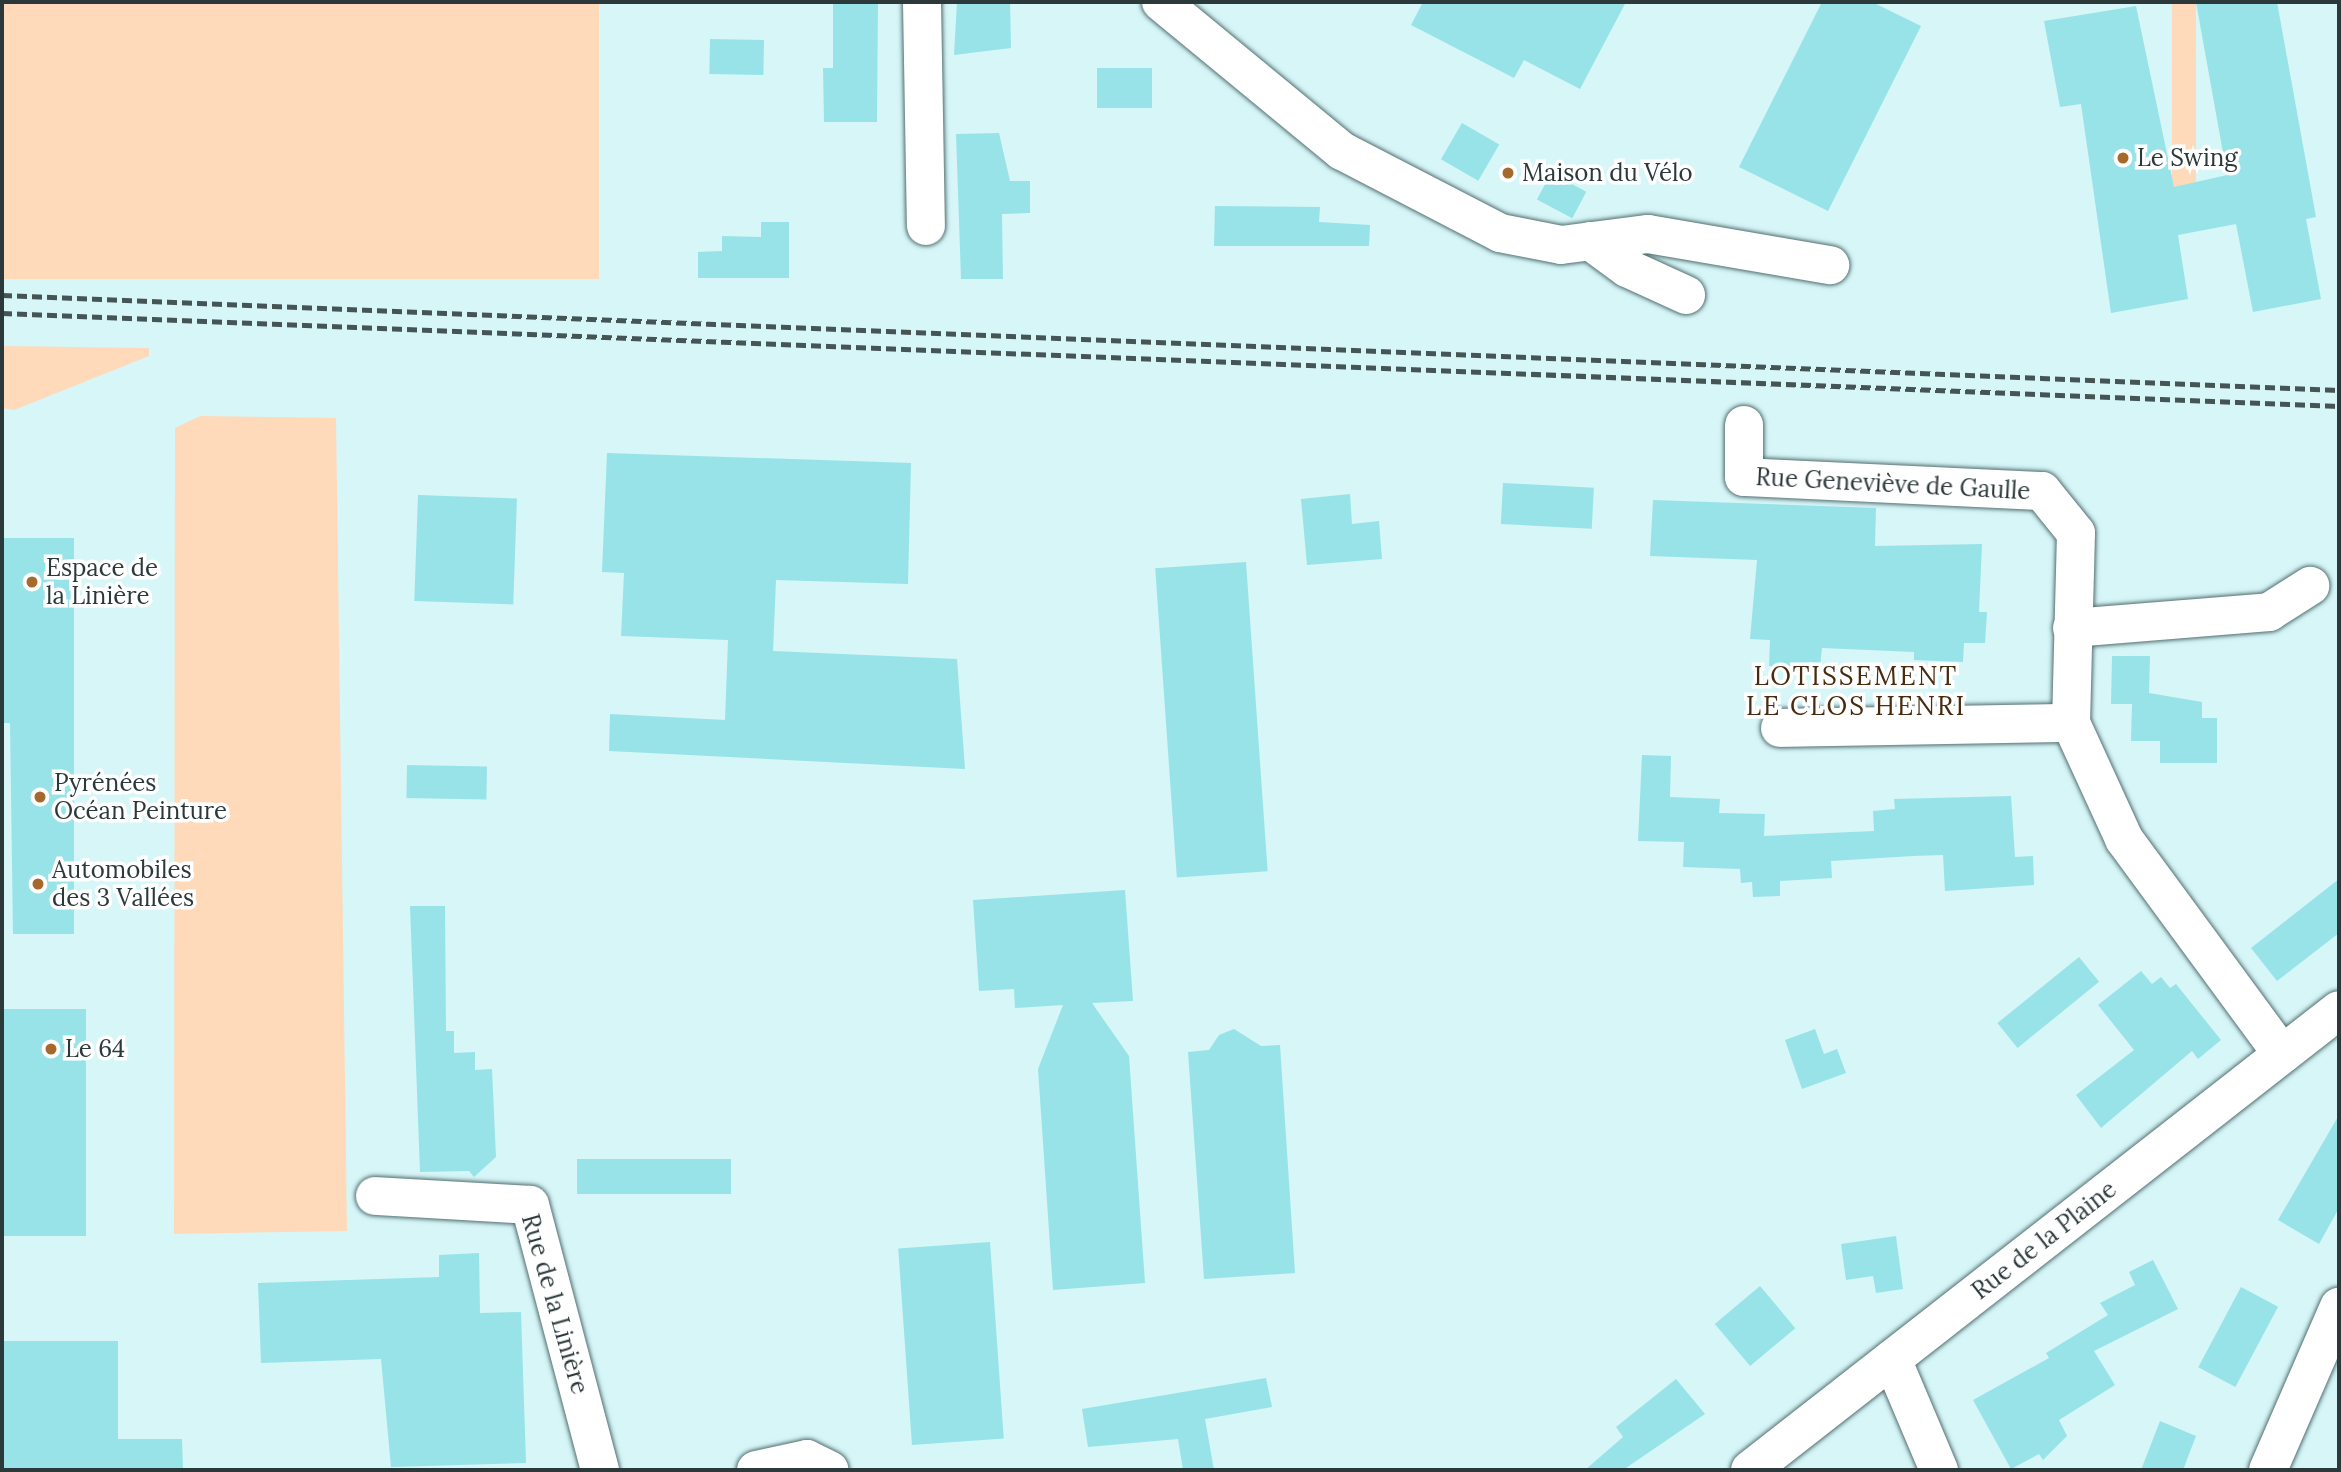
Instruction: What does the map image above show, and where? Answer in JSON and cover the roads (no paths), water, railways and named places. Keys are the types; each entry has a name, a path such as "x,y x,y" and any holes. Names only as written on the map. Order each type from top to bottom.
{"street":[{"path":"922,2 926,226"},
{"path":"1161,2 1312,130 1375,172 1500,233 1561,245 1648,234 1830,265"},
{"path":"1590,242 1627,268 1686,295"},
{"name":"Rue Geneviève de Gaulle","path":"1744,425 1744,477 2042,491 2076,533 2071,723 2124,839 2282,1054"},
{"path":"2072,628 2269,612 2310,586"},
{"path":"1780,728 2071,723"},
{"name":"Rue de la Plaine","path":"1750,1470 2339,1010"},
{"name":"Rue de la Linière","path":"375,1196 530,1205 600,1470"},
{"path":"2268,1470 2335,1322"},
{"path":"1892,1359 1940,1470"},
{"path":"757,1470 807,1459 830,1470"}],"railway":[{"path":"2,295 2339,390"},
{"path":"2,313 2339,406"}],"place":[{"name":"Le Swing","path":"2123,158"},
{"name":"Maison du Vélo","path":"1508,173"},
{"name":"Espace de la Linière","path":"32,582"},
{"name":"Pyrénées Océan Peinture","path":"40,797"},
{"name":"Automobiles des 3 Vallées","path":"38,884"},
{"name":"Le 64","path":"51,1049"}],"district":[{"name":"LOTISSEMENT LE CLOS HENRI","path":"1856,691"}]}
